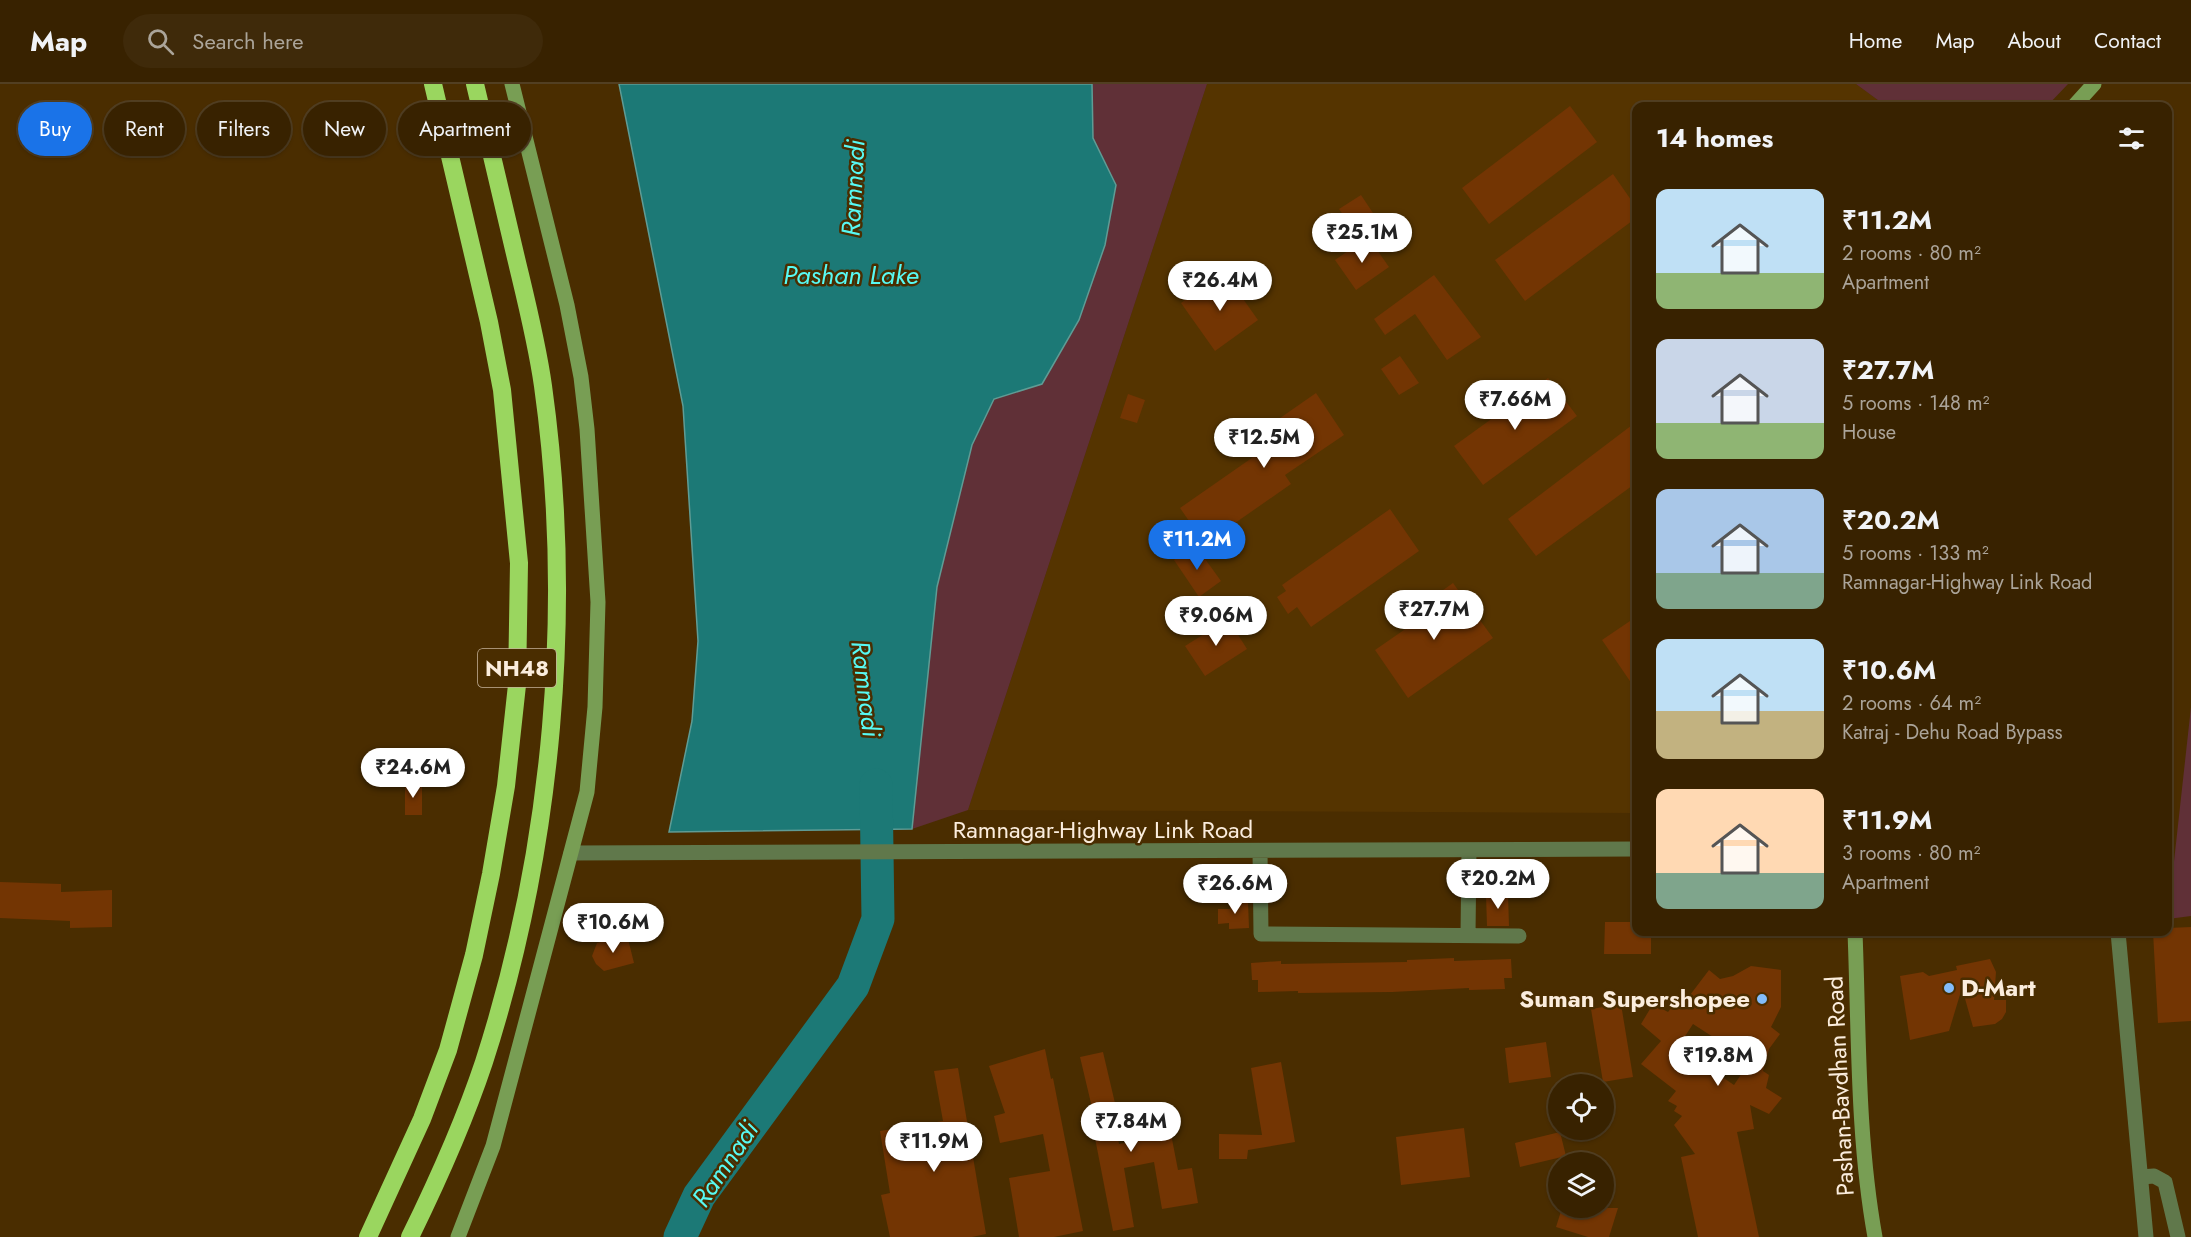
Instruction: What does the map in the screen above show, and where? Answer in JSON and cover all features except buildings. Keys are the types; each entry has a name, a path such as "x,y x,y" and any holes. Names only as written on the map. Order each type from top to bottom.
{"highway":[{"name":"NH48","path":"368,1237 422,1119 447,1050 474,955 506,786 517,685 519,563 502,390 489,322 433,84"},
{"name":"NH48","path":"410,1237 458,1133 484,1061 511,964 529,881 544,791 555,687 557,562 549,434 543,383 529,313 475,84"}],"street":[{"path":"458,1237 493,1146 587,792 595,707 598,602 586,429 580,377 567,304 512,84"},
{"path":"2078,102 2094,84"},
{"name":"Ramnagar-Highway Link Road","path":"571,853 798,854 1632,849"},
{"path":"1468,935 1469,850"},
{"path":"1260,851 1261,934 1519,936"},
{"name":"Pashan-Bavdhan Road","path":"1855,936 1861,1110 1869,1208 1875,1237"},
{"path":"2118,936 2146,1237"},
{"path":"2141,1177 2154,1176 2165,1182 2178,1237"}],"shaded area":[{"path":"1092,84 1207,84 968,810 912,829 937,587 972,445 994,399 1042,384 1116,185 1093,138"},
{"path":"1207,84 1856,84 1881,102 1632,102 1632,813 968,810"},
{"path":"1856,84 2068,84 2051,102 1881,102"},
{"path":"2191,707 2191,916 2172,918 2172,880"}],"water":[{"name":"Pashan Lake","path":"619,84 1092,84 1093,138 1116,185 1105,245 1079,320 1042,384 994,399 972,445 937,587 912,829 669,832 692,721 698,641 683,406"}],"waterway":[{"name":"Ramnadi","path":"680,1237 699,1196 853,986 878,919 876,785"}],"place":[{"name":"D-Mart","path":"1949,988"},
{"name":"Suman Supershopee","path":"1762,999"}]}
